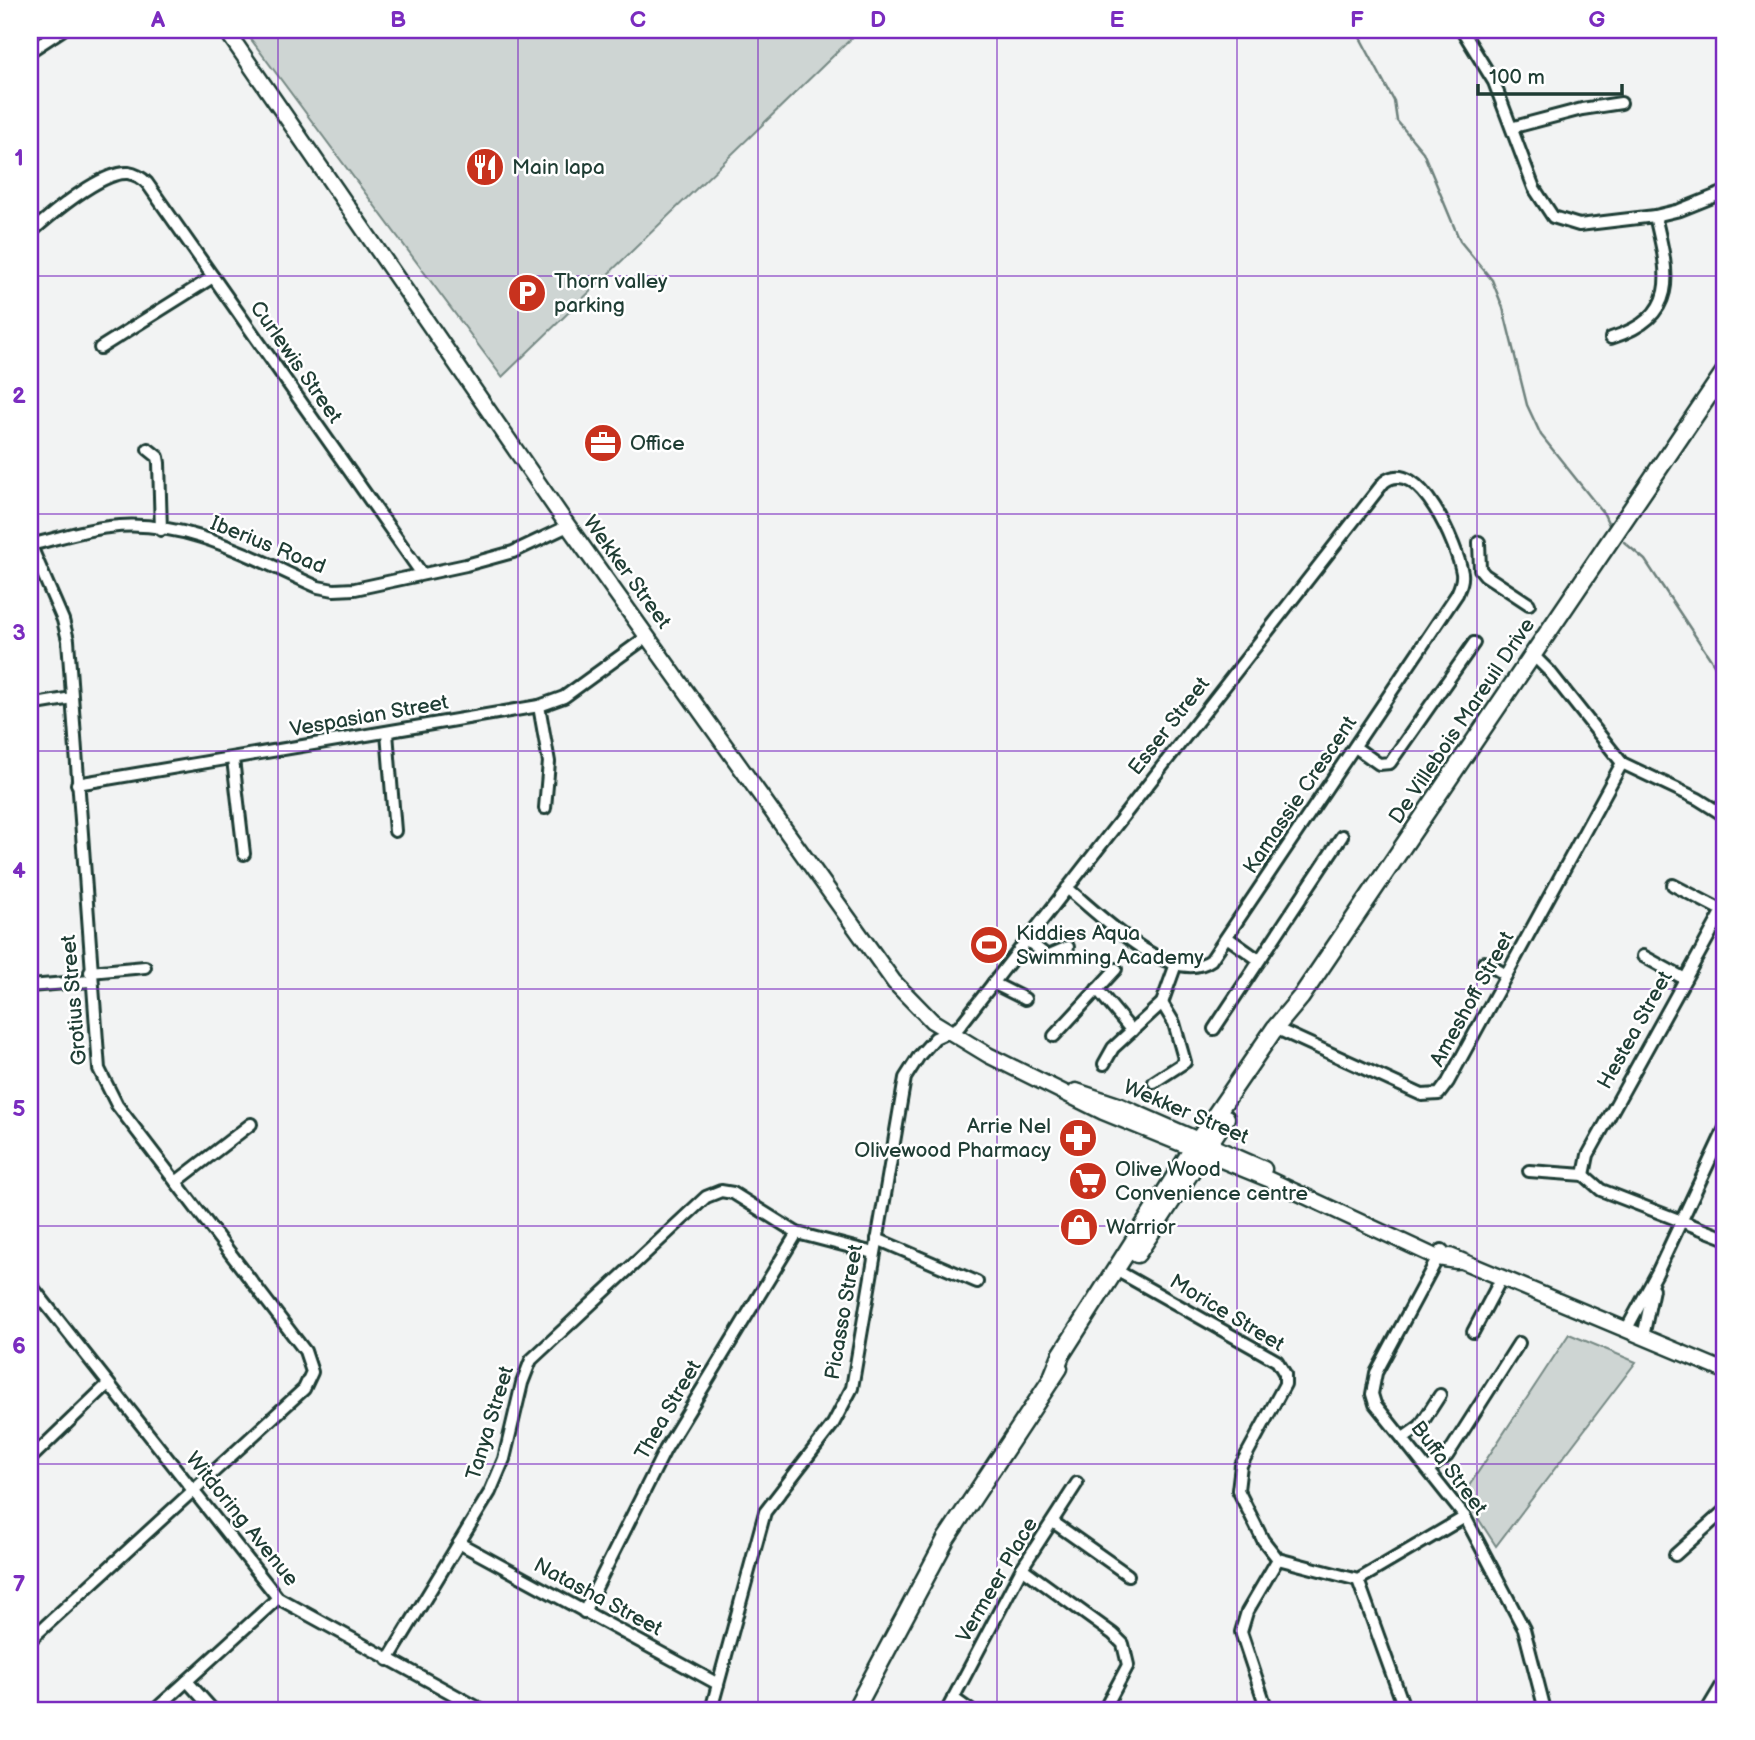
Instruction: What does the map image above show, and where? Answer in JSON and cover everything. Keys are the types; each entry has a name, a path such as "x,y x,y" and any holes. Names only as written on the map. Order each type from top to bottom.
{"main road":[{"name":"De Villebois Mareuil Drive","path":"1659,468 1725,359"},
{"name":"De Villebois Mareuil Drive","path":"855,1710 946,1539 1119,1272 1301,997 1725,371"}],"street":[{"path":"30,51 62,30"},
{"name":"Wekker Street","path":"226,30 568,526 894,982 946,1031 988,1055 1047,1083 1098,1097 1440,1254 1725,1371"},
{"path":"1467,31 1514,127 1534,188 1553,217 1568,224 1588,225 1655,216 1680,210 1725,192"},
{"path":"1514,127 1583,109 1621,103"},
{"name":"Curlewis Street","path":"30,233 98,183 121,174 136,175 147,183 422,574"},
{"path":"1611,338 1644,324 1662,300 1665,273 1655,216"},
{"path":"100,348 213,277"},
{"path":"148,449 158,457 159,463 161,530"},
{"name":"Esser Street","path":"946,1031 959,1027 1384,482 1392,477 1403,479 1431,498 1462,575"},
{"name":"Iberius Road","path":"30,544 110,527 161,530 218,541 318,587 334,590 373,586 513,552 568,526"},
{"path":"1479,542 1480,569 1489,580 1529,604"},
{"name":"Grotius Street","path":"30,544 67,631 96,1056 104,1083 117,1105 305,1350 312,1373 304,1389 194,1490"},
{"path":"1462,575 1480,569"},
{"name":"Kamassie Crescent","path":"1176,964 1195,968 1205,965 1228,937 1457,594 1462,575"},
{"name":"Vespasian Street","path":"76,784 539,706 564,697 648,636"},
{"path":"1355,747 1378,764 1390,763 1474,643"},
{"path":"1532,654 1550,672 1622,763 1725,816"},
{"path":"30,705 72,698"},
{"path":"539,706 549,762 545,808"},
{"path":"387,733 395,831"},
{"path":"233,759 244,854"},
{"name":"Ameshoff Street","path":"1279,1031 1430,1097 1439,1094 1622,763"},
{"path":"1214,1029 1342,836"},
{"path":"1673,885 1724,909"},
{"path":"1067,888 1154,956 1176,964 1162,1003 1113,1048 1104,1064"},
{"name":"Hestea Street","path":"1584,1175 1588,1155 1724,909"},
{"path":"1228,937 1259,960"},
{"path":"1027,940 1046,956 1068,947"},
{"path":"1643,956 1685,979"},
{"path":"1484,962 1506,975"},
{"path":"30,986 145,967"},
{"path":"1054,1036 1116,969"},
{"path":"993,983 1025,999"},
{"path":"1097,989 1132,1031"},
{"path":"1154,1082 1185,1062 1174,1023 1162,1003"},
{"name":"Picasso Street","path":"711,1710 765,1512 833,1424 848,1398 905,1078 919,1056 946,1031"},
{"path":"1626,1330 1657,1273 1725,1128"},
{"path":"178,1184 250,1129"},
{"path":"1529,1171 1584,1175 1595,1187 1725,1238"},
{"name":"Tanya Street","path":"388,1660 490,1492 504,1459 522,1383 531,1360 715,1192 733,1193 797,1233"},
{"path":"797,1233 874,1253"},
{"name":"Thea Street","path":"584,1612 665,1450 797,1233"},
{"path":"877,1238 977,1282"},
{"name":"Buffa Street","path":"1440,1254 1373,1379 1375,1404 1465,1517 1524,1629 1545,1710"},
{"name":"Morice Street","path":"1119,1272 1254,1347 1277,1361 1282,1368 1285,1384 1241,1465 1237,1485 1263,1540 1278,1559"},
{"path":"1643,1337 1657,1273"},
{"path":"1473,1332 1502,1279"},
{"name":"Witdoring Avenue","path":"30,1284 278,1598 468,1707 482,1710"},
{"path":"1429,1469 1447,1456 1518,1343"},
{"path":"30,1459 108,1384"},
{"path":"1403,1438 1418,1429 1440,1395"},
{"name":"Vermeer Place","path":"947,1710 1022,1569 1077,1483"},
{"path":"30,1640 194,1490"},
{"path":"1675,1555 1725,1510"},
{"path":"1266,1710 1241,1632 1247,1612 1278,1559 1358,1580 1465,1517"},
{"path":"1053,1522 1128,1575"},
{"name":"Natasha Street","path":"459,1543 718,1684"},
{"path":"1022,1569 1123,1644 1128,1665 1104,1710"},
{"path":"1358,1580 1405,1710"},
{"path":"155,1710 278,1598"},
{"path":"1707,1710 1725,1680"},
{"path":"187,1681 213,1710"},
{"path":"953,1698 970,1710"}],"shaded area":[{"path":"244,30 860,30 502,377"},
{"path":"1569,1334 1636,1362 1496,1546 1463,1495"}],"waterway":[{"path":"1356,30 1394,101 1397,121 1423,152 1460,241 1492,280 1503,308 1527,405 1541,435 1604,514 1610,527"},
{"path":"1624,542 1645,560 1725,681"}],"place":[{"name":"Main lapa","path":"485,167"},
{"name":"Thorn valley parking","path":"527,293"},
{"name":"Office","path":"603,443"},
{"name":"Kiddies Aqua Swimming Academy","path":"989,945"},
{"name":"Arrie Nel Olivewood Pharmacy","path":"1078,1138"},
{"name":"Olive Wood Convenience centre","path":"1088,1181"},
{"name":"Warrior","path":"1079,1227"}]}
